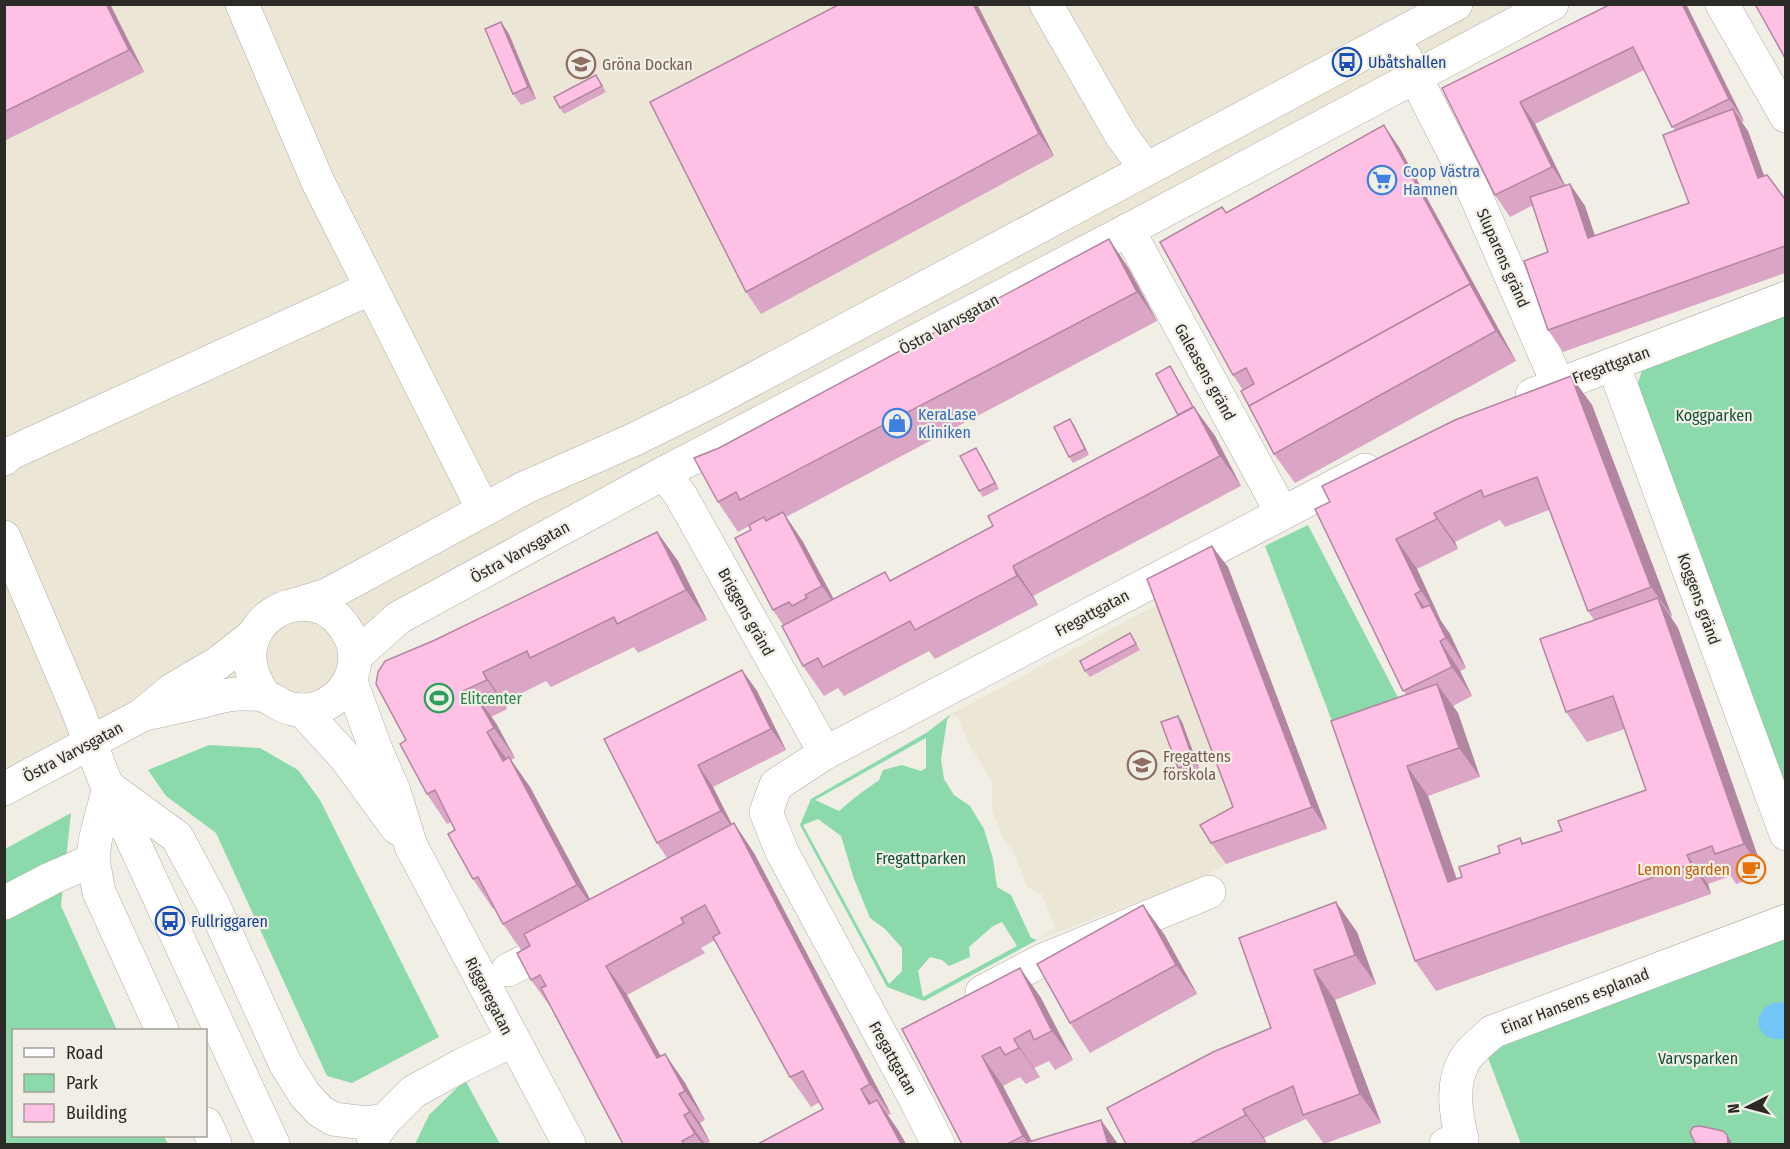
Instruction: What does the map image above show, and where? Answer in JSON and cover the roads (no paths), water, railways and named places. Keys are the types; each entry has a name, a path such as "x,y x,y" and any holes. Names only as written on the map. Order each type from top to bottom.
{"street":[{"path":"242,4 318,182 483,510"},
{"path":"1046,4 1121,135 1146,169"},
{"path":"294,605 312,605 329,612 343,623 352,639 353,668 344,690 333,700 313,709 302,710 279,705 265,696 255,682 250,666 249,650 264,620 278,610 294,605 327,595 524,488 635,439 716,399 1456,4"},
{"name":"Östra Varvsgatan","path":"353,668 399,618 664,473 1128,230 1552,4"},
{"path":"1722,4 1785,116"},
{"name":"Sluparens gränd","path":"1394,37 1475,194 1558,384"},
{"name":"Galeasens gränd","path":"1128,230 1282,513"},
{"path":"4,459 9,454 371,288"},
{"name":"Fregattgatan","path":"1505,406 1785,298"},
{"name":"Koggens gränd","path":"1613,364 1785,834"},
{"name":"Fregattgatan","path":"938,1144 897,1037 782,852 764,839 766,812 776,784 825,753 1389,457"},
{"name":"Briggens gränd","path":"664,473 681,496 825,753"},
{"path":"4,537 108,787 273,1144"},
{"name":"Östra Varvsgatan","path":"4,789 142,715 172,690 218,663 255,634"},
{"name":"Riggaregatan","path":"353,668 376,750 394,791 411,846 568,1144"},
{"name":"Östra Varvsgatan","path":"142,715 235,694 265,696"},
{"name":"Riggaregatan","path":"302,710 345,757 411,846"},
{"path":"108,787 95,841 93,860 99,892 162,1029"},
{"path":"108,787 177,837 213,904 285,1063 305,1095 320,1111 333,1119 366,1123 376,1132 413,1092 512,1041"},
{"path":"4,903 93,860"},
{"path":"952,1008 1036,963 1209,892"},
{"name":"Einar Hansens esplanad","path":"1458,1143 1456,1084 1463,1062 1492,1032 1785,921"},
{"path":"508,970 593,926"},
{"path":"207,1126 215,1144"}],"water":[{"path":"1779,1002 1785,1004 1785,1038 1775,1039 1761,1031 1759,1018 1762,1011 1769,1005"}],"place":[{"name":"Ubåtshallen","path":"1347,62"},
{"name":"Gröna Dockan","path":"581,64"},
{"name":"Coop Västra Hamnen","path":"1382,180"},
{"name":"KeraLase Kliniken","path":"897,423"},
{"name":"Elitcenter","path":"439,698"},
{"name":"Fregattens förskola","path":"1142,765"},
{"name":"Lemon garden","path":"1751,869"},
{"name":"Fullriggaren","path":"170,921"}],"park label":[{"name":"Koggparken","path":"1714,415"},
{"name":"Fregattparken","path":"921,858"},
{"name":"Varvsparken","path":"1698,1058"}]}
